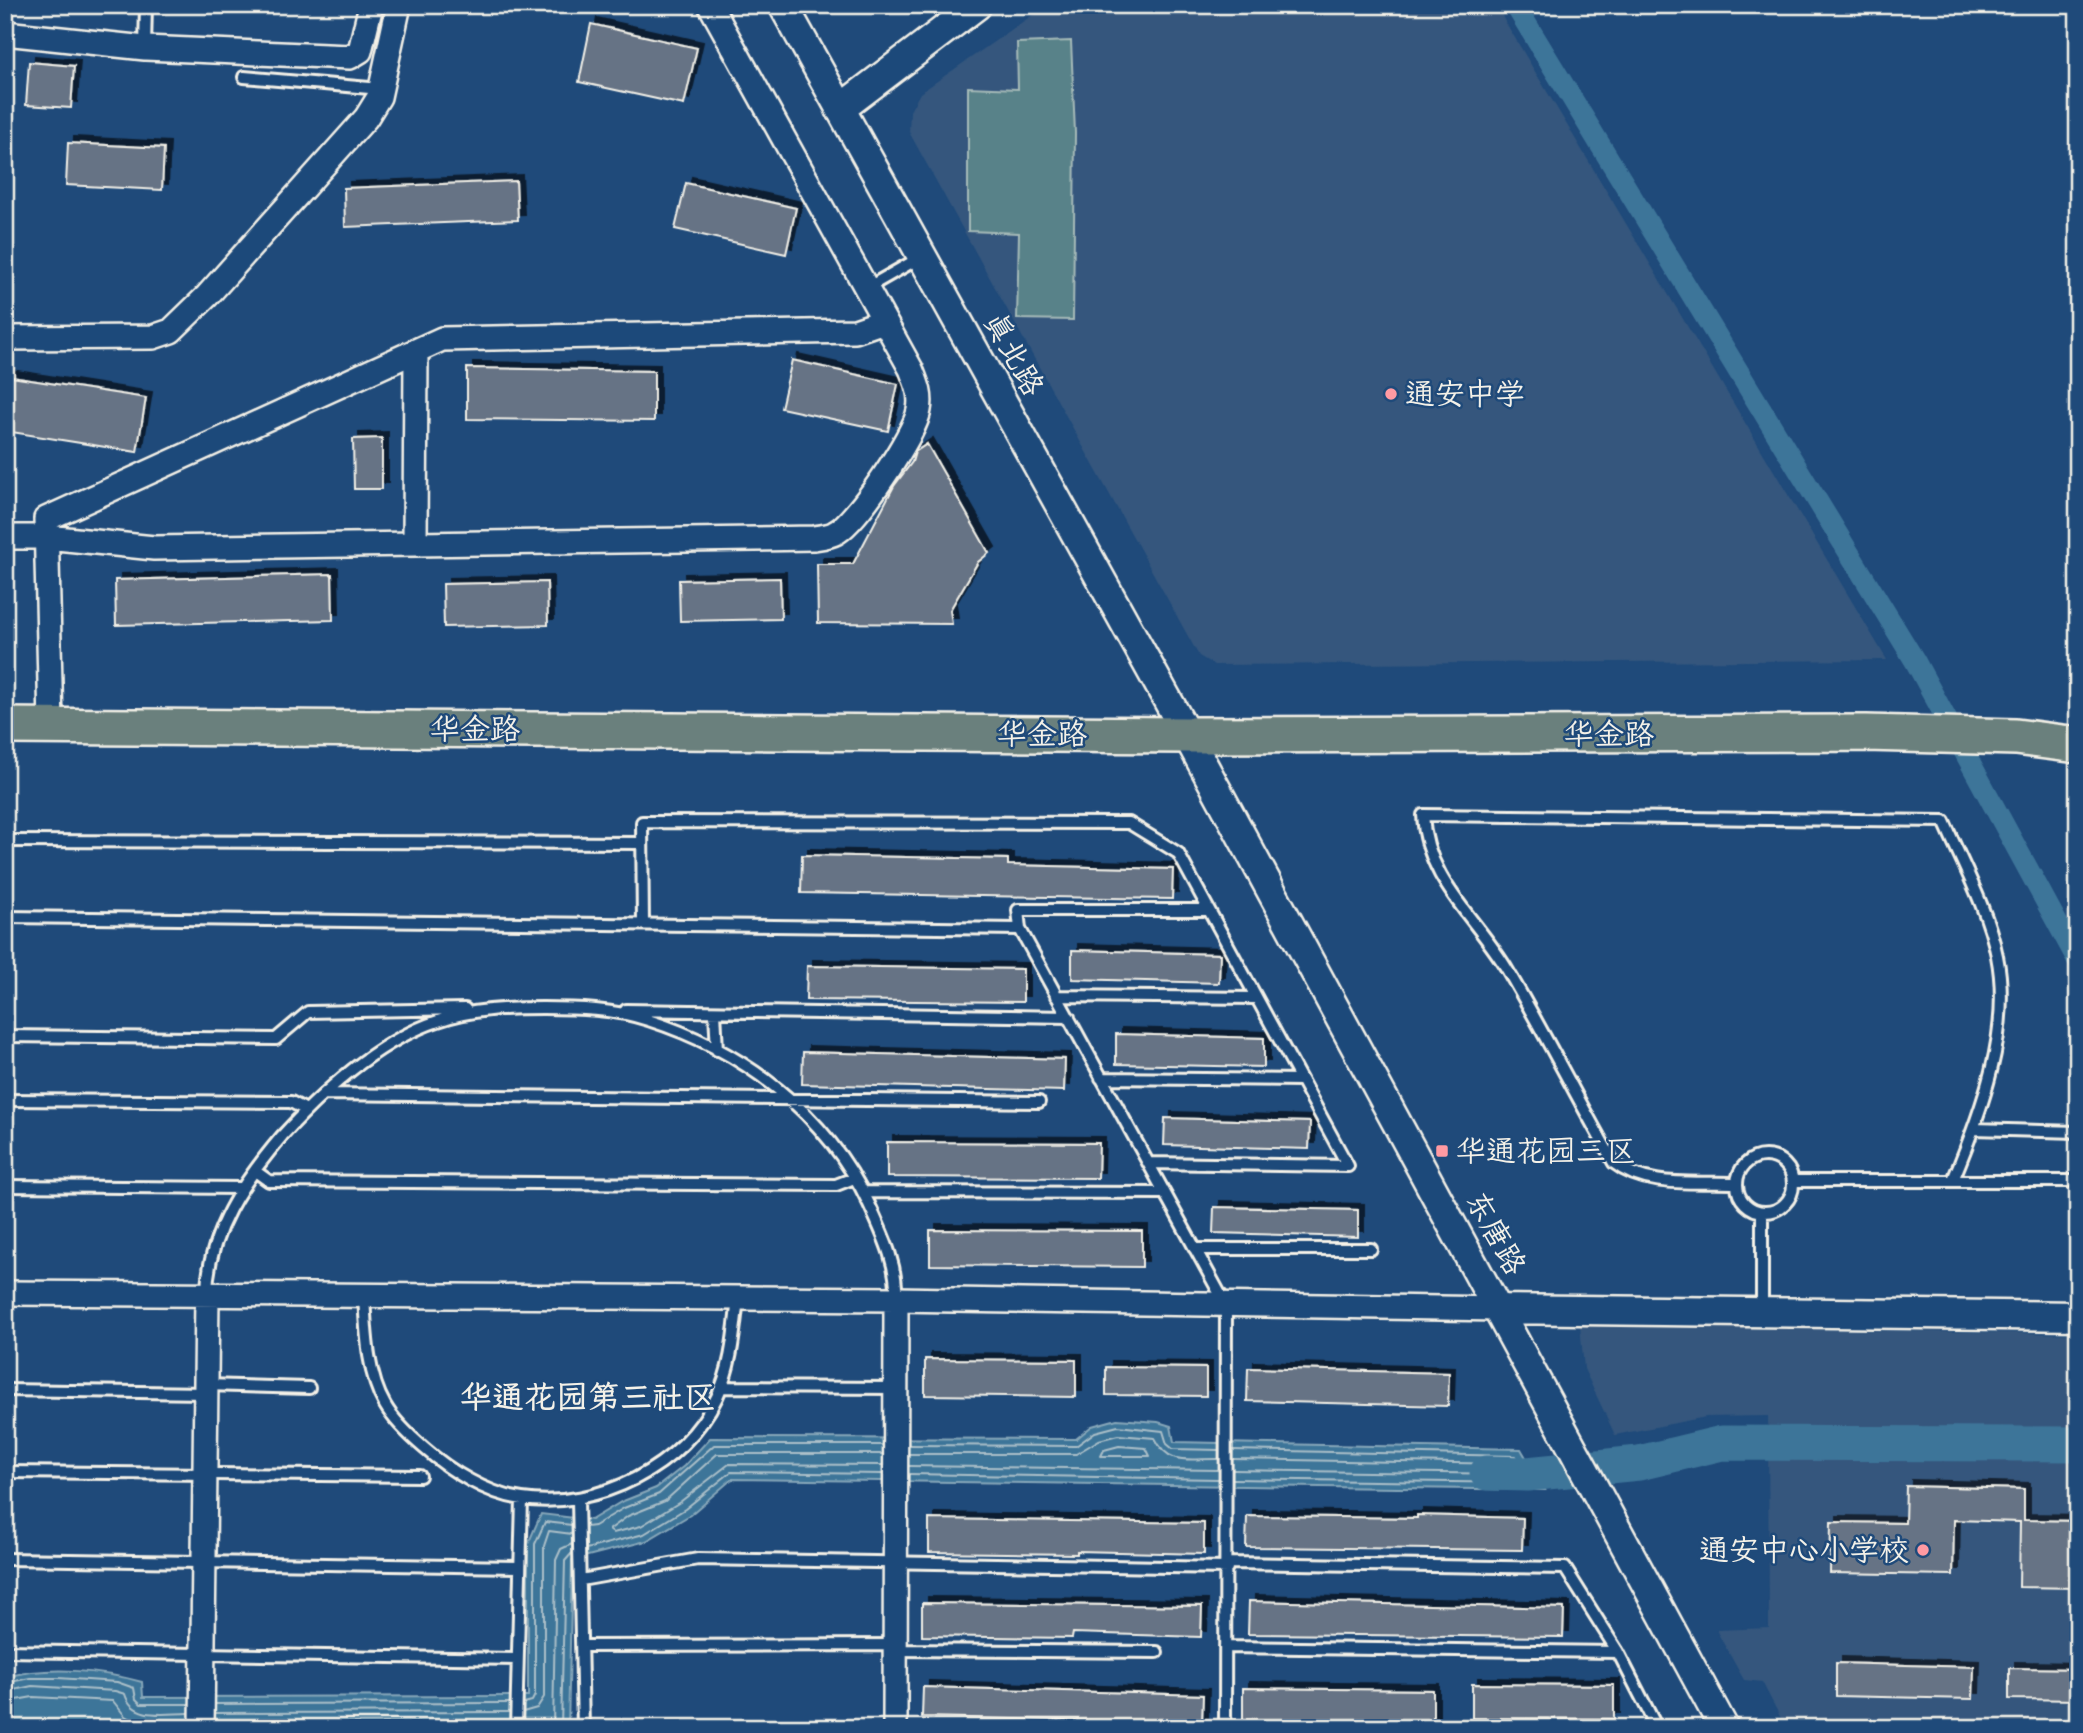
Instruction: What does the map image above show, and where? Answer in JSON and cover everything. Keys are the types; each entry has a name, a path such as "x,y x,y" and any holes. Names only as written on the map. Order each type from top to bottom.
{"main road":[{"name":"华金路","path":"5,726 1187,735 1906,734 2003,737 2078,745"}],"street":[{"path":"5,33 145,48 350,57 360,51 371,5"},
{"path":"5,338 153,337 171,331 207,296 366,118 381,89 399,5"},
{"path":"5,537 47,537 154,548 814,538 835,534 850,520 911,437 919,412 920,393 884,321 710,5"},
{"name":"真北路","path":"783,5 1187,735"},
{"path":"840,109 977,5"},
{"path":"51,725 47,519 442,339 855,331 884,321"},
{"path":"415,544 416,351"},
{"name":"东唐路","path":"1187,735 1500,1309 1724,1728"},
{"path":"5,1293 738,1298 2078,1317"},
{"path":"202,1728 207,1295"},
{"path":"895,1728 897,1300"}],"lane":[{"path":"145,48 146,5"},
{"path":"244,77 381,89"},
{"path":"865,289 922,256"},
{"path":"1737,1183 1644,1180 1629,1175 1614,1163 1507,969 1432,862 1424,839 1423,815 1944,821 1997,955 2001,994 1996,1042 1974,1129 1953,1181"},
{"path":"643,924 642,822 1129,823 1178,853 1348,1166 1148,1163"},
{"path":"5,841 642,843"},
{"path":"1207,910 1018,910 1020,929 1226,1305 1225,1728"},
{"path":"5,917 1020,929"},
{"path":"1056,996 1255,998"},
{"path":"5,1036 276,1039 308,1012 501,1008 1069,1017"},
{"path":"207,1295 207,1266 220,1227 241,1188 306,1110 352,1070 416,1029 440,1020 501,1008"},
{"path":"596,1010 646,1019 717,1050 794,1099 836,1147 863,1192 887,1243 897,1280 897,1300"},
{"path":"416,1011 416,1029"},
{"path":"715,1012 717,1050"},
{"path":"1101,1078 1300,1080"},
{"path":"324,1094 1039,1102"},
{"path":"5,1100 291,1102 306,1110"},
{"path":"1974,1129 2078,1132"},
{"path":"1761,1156 1779,1159 1786,1165 1793,1181 1793,1190 1782,1206 1762,1212 1744,1202 1737,1183 1744,1165 1761,1156"},
{"path":"255,1171 270,1181 836,1185 855,1178"},
{"path":"1793,1181 2078,1181"},
{"path":"5,1186 241,1188"},
{"path":"863,1192 1164,1193"},
{"path":"1762,1212 1762,1313"},
{"path":"1195,1249 1371,1249"},
{"path":"364,1296 372,1370 384,1405 411,1437 443,1465 486,1488 522,1499 579,1500 622,1486 660,1464 692,1434 721,1387 730,1365 738,1298"},
{"path":"721,1387 897,1388"},
{"path":"5,1390 309,1388"},
{"path":"5,1472 420,1476"},
{"path":"516,1728 522,1499"},
{"path":"579,1500 583,1728"},
{"path":"5,1559 519,1567"},
{"path":"582,1580 698,1559 1227,1566 1565,1567 1618,1652 1657,1728"},
{"path":"582,1646 1157,1652"},
{"path":"1226,1647 1618,1652"},
{"path":"5,1651 203,1661 517,1659"}],"shaded area":[{"name":"通安中学","path":"1047,5 1499,5 1503,18 1887,660 1214,665 1199,656 909,132 910,111 920,93"},
{"name":"通安中心小学校","path":"1580,1325 2078,1334 2078,1728 1786,1728 1762,1682 1744,1680 1716,1630 1769,1628 1768,1416 1706,1417 1615,1435 1584,1369"}],"green space":[{"path":"1071,41 1075,133 1073,320 1017,319 1019,233 968,231 968,87 1018,89 1017,43"}],"water":[{"path":"1117,1419 1158,1422 1171,1426 1174,1442 1521,1449 1545,1490 732,1479 690,1515 646,1541 572,1560 568,1728 5,1728 5,1677 39,1671 91,1672 142,1682 143,1697 528,1696 528,1544 541,1514 591,1520 621,1502 656,1488 684,1466 710,1438 1076,1439 1092,1426"}],"building":[{"path":"591,24 697,48 684,105 579,82"},
{"path":"29,62 74,66 71,108 26,105"},
{"path":"68,143 164,148 162,190 66,185"},
{"path":"516,181 518,220 345,227 344,188"},
{"path":"686,183 796,208 786,254 675,229"},
{"path":"792,360 898,384 888,431 781,408"},
{"path":"467,368 654,371 654,421 467,419"},
{"path":"5,376 146,398 137,452 5,431"},
{"path":"382,438 382,489 354,489 353,439"},
{"path":"927,444 989,553 978,562 950,610 952,624 818,623 817,564 853,564 894,486 912,462 915,452"},
{"path":"332,574 333,620 116,625 115,580"},
{"path":"780,578 781,619 680,621 679,580"},
{"path":"547,582 548,625 444,627 443,584"},
{"path":"802,855 1008,859 1008,865 1173,869 1172,899 801,893"},
{"path":"1072,950 1220,954 1219,983 1072,979"},
{"path":"807,966 1023,969 1023,1002 806,1000"},
{"path":"1116,1034 1264,1038 1264,1067 1116,1064"},
{"path":"803,1052 1065,1059 1064,1091 802,1084"},
{"path":"1165,1118 1310,1122 1309,1149 1164,1145"},
{"path":"887,1142 1099,1143 1098,1178 887,1177"},
{"path":"1214,1207 1358,1210 1358,1237 1213,1233"},
{"path":"930,1230 1142,1231 1142,1267 930,1265"},
{"path":"925,1359 1076,1360 1076,1397 925,1395"},
{"path":"1106,1367 1206,1368 1206,1396 1106,1395"},
{"path":"1248,1368 1449,1373 1448,1406 1247,1401"},
{"path":"1906,1486 2024,1489 2024,1520 2078,1521 2078,1588 2019,1587 2020,1522 1954,1520 1953,1575 1830,1573 1831,1522 1905,1523"},
{"path":"1417,1515 1523,1518 1522,1550 1246,1547 1247,1516 1417,1518"},
{"path":"929,1519 1204,1523 1204,1554 929,1552"},
{"path":"1249,1601 1564,1608 1563,1637 1248,1634"},
{"path":"922,1603 1202,1606 1201,1637 1073,1633 1072,1638 922,1636"},
{"path":"1836,1663 1974,1667 1973,1699 1836,1696"},
{"path":"2009,1668 2078,1669 2078,1700 2009,1699"},
{"path":"1472,1684 1614,1685 1614,1719 1472,1718"},
{"path":"923,1687 1203,1695 1202,1723 922,1717"},
{"path":"1243,1688 1433,1690 1433,1723 1243,1722"}],"waterway":[{"path":"1515,5 1915,661 2078,961"},
{"path":"1487,1473 1527,1474 1639,1463 1722,1443 2078,1444"}],"place":[{"name":"通安中学","path":"1391,394"},
{"name":"华通花园三区","path":"1442,1151"},
{"name":"通安中心小学校","path":"1923,1550"}],"district":[{"name":"华通花园第三社区","path":"588,1397"}]}
